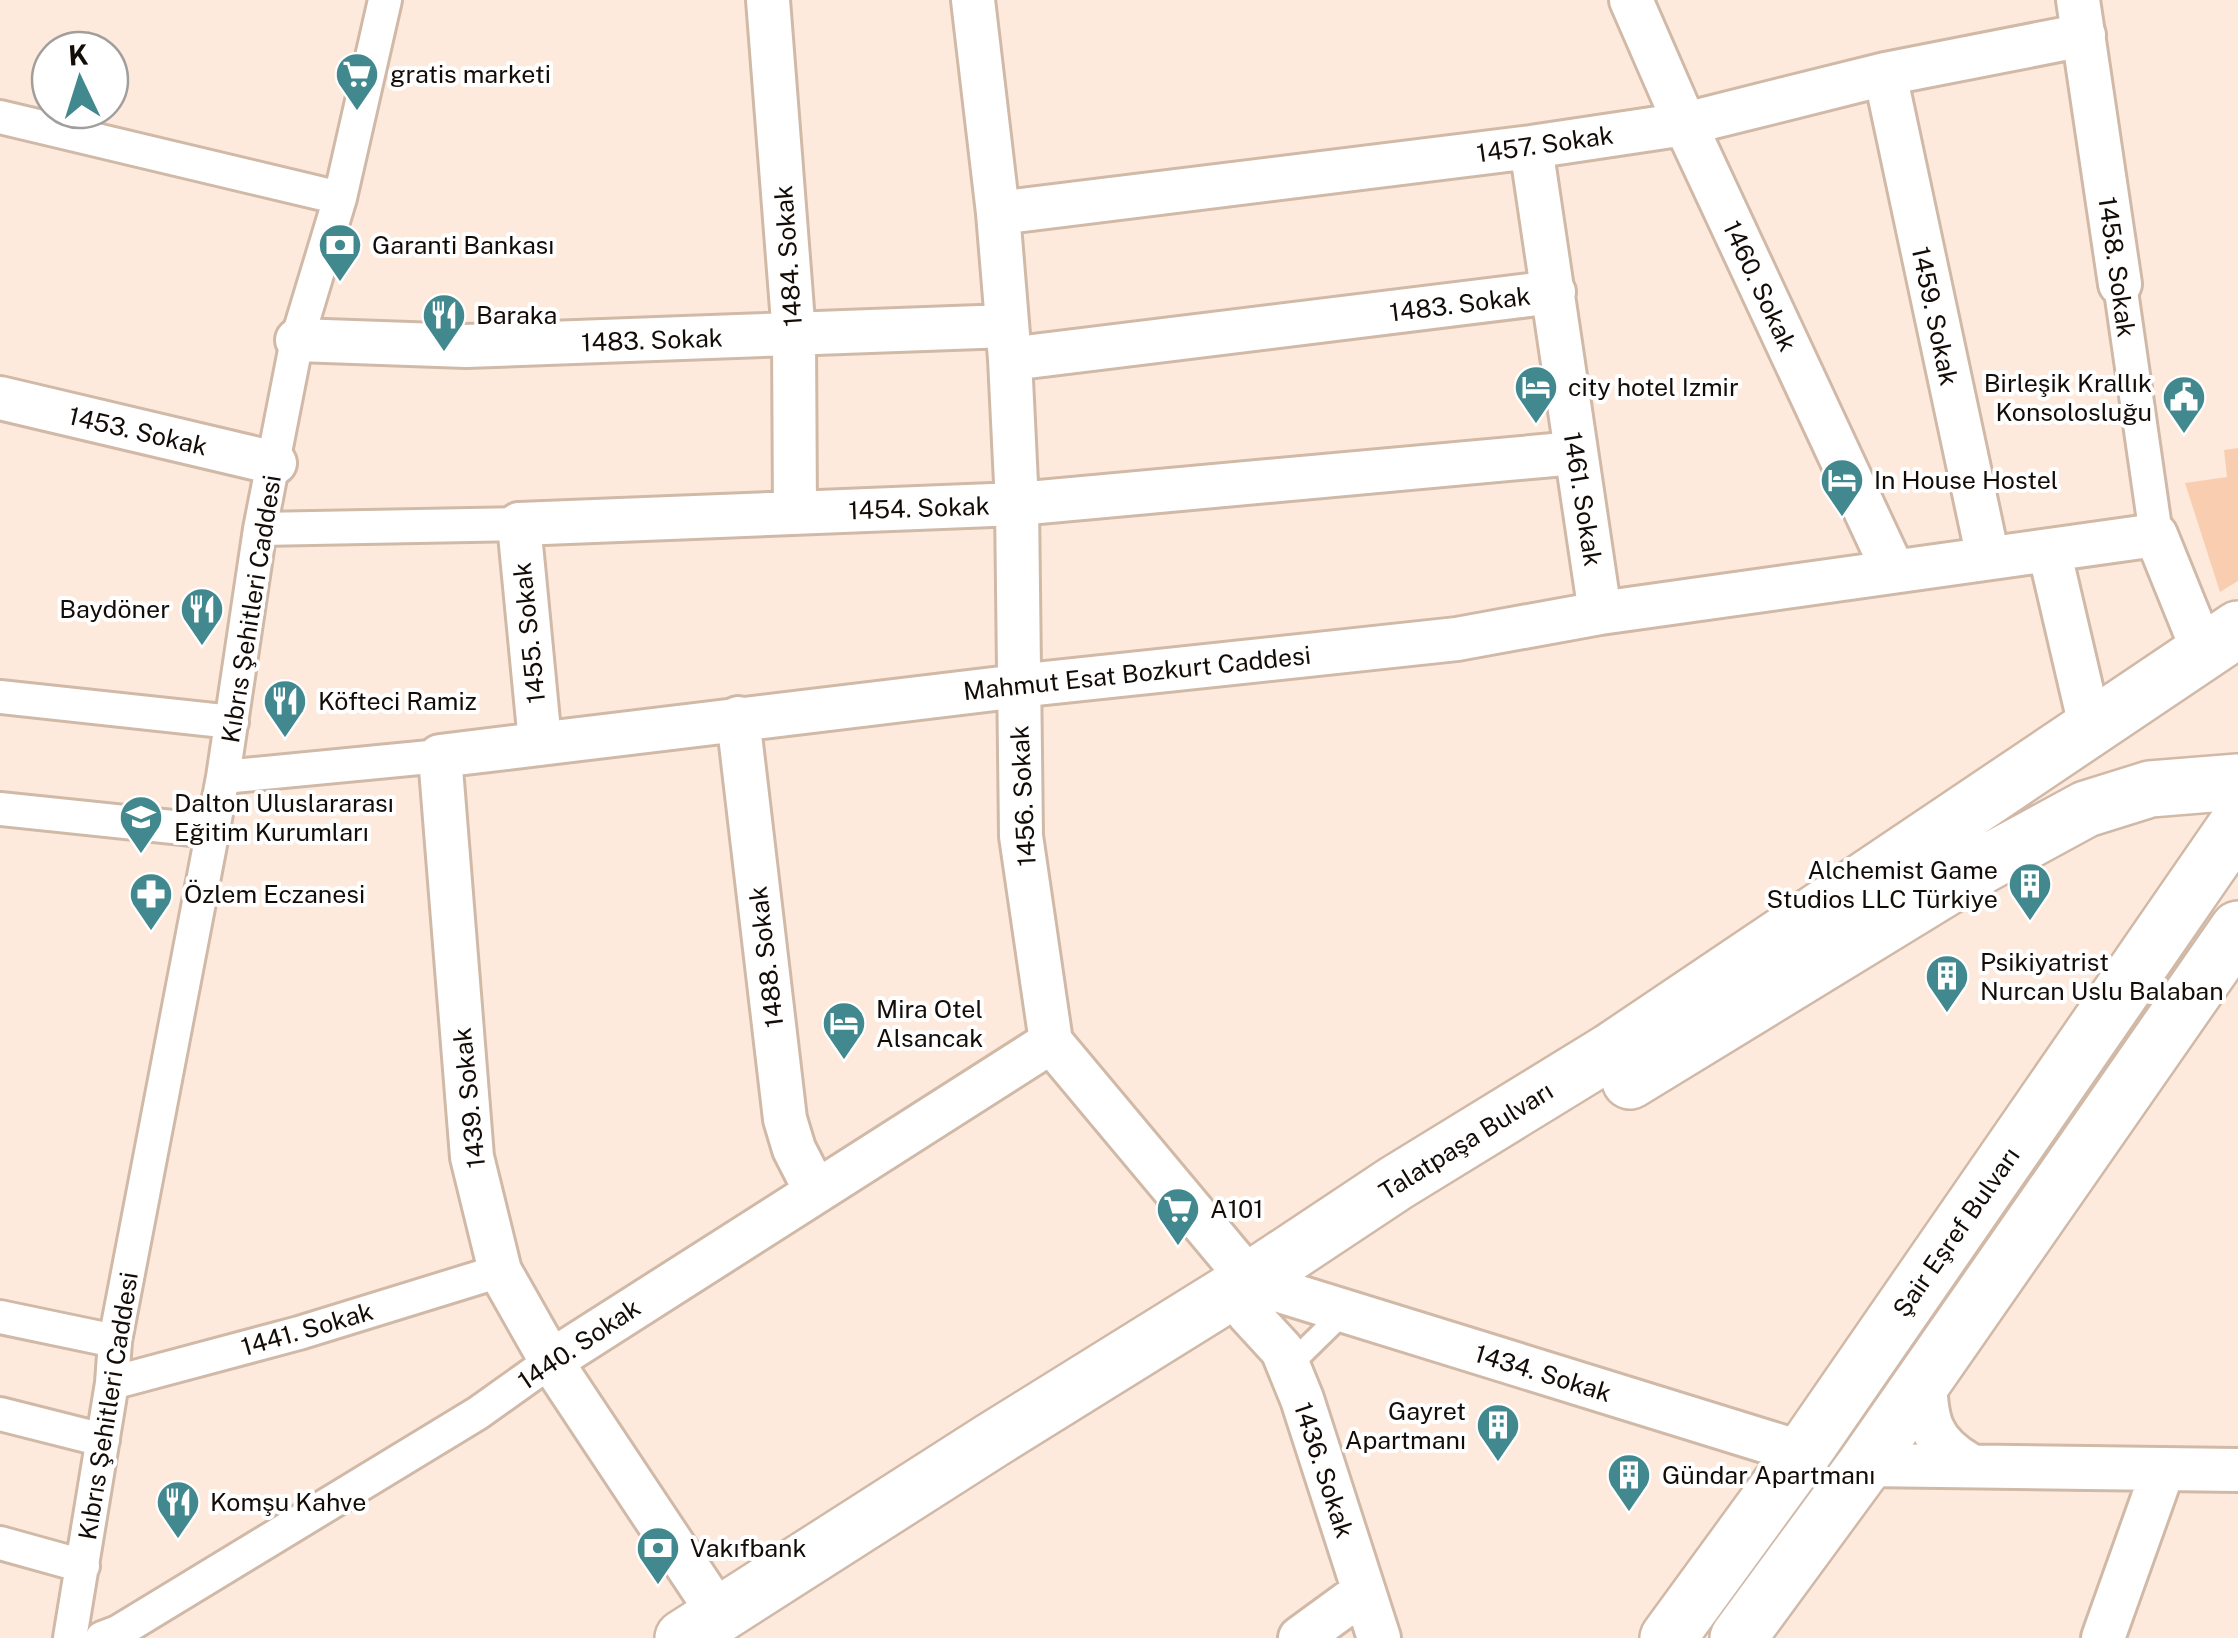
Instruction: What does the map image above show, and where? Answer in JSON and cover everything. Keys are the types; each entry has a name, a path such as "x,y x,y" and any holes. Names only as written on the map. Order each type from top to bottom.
{"main road":[{"name":"Talatpaşa Bulvarı","path":"1260,1295 1396,1184 1611,1050 2221,640"},
{"name":"Talatpaşa Bulvarı","path":"717,1630 1002,1466 1260,1295 1983,865 2086,809 2150,789 2238,782"},
{"name":"Şair Eşref Bulvarı","path":"1668,1638 1803,1453 2238,823"},
{"path":"1738,1638 1866,1465 2238,929"},
{"path":"1803,1453 1866,1465"}],"street":[{"name":"Kıbrıs Şehitleri Caddesi","path":"70,1638 104,1440 115,1341 224,777 260,529 297,340 340,198 385,0"},
{"name":"1484. Sokak","path":"768,0 794,335 795,513"},
{"name":"1456. Sokak","path":"973,0 1009,343 1017,504 1021,836 1052,1042"},
{"name":"1460. Sokak","path":"1631,0 1893,570"},
{"name":"1457. Sokak","path":"998,214 1531,148 1685,124 1885,74 2081,17"},
{"name":"1458. Sokak","path":"2081,17 2156,535"},
{"name":"1459. Sokak","path":"1885,74 1988,558"},
{"path":"0,117 340,198"},
{"name":"1461. Sokak","path":"1531,148 1600,613"},
{"name":"1483. Sokak","path":"297,340 466,346 794,335 1009,343 1554,292"},
{"name":"1453. Sokak","path":"0,398 275,464"},
{"name":"1454. Sokak","path":"260,529 518,524 1017,504 1575,453"},
{"name":"1455. Sokak","path":"518,524 540,742"},
{"path":"2156,535 2221,640"},
{"name":"Mahmut Esat Bozkurt Caddesi","path":"224,777 440,756 738,718 1457,639 1600,613 2156,535"},
{"path":"2048,550 2091,730"},
{"path":"0,697 232,722"},
{"name":"1488. Sokak","path":"738,718 785,1119 815,1190"},
{"name":"1439. Sokak","path":"440,756 472,1157 500,1271 717,1630"},
{"path":"0,809 211,831"},
{"path":"1052,1042 1260,1295"},
{"name":"1440. Sokak","path":"102,1638 118,1632 478,1413 551,1361 815,1190 1052,1042"},
{"name":"1441. Sokak","path":"112,1383 300,1334 500,1271"},
{"name":"1434. Sokak","path":"1260,1295 1345,1311 1803,1453"},
{"name":"1436. Sokak","path":"1260,1295 1302,1399 1379,1638"},
{"path":"0,1317 115,1341"},
{"path":"1926,1378 1931,1426 1946,1452 1968,1464"},
{"path":"0,1414 104,1440"},
{"path":"1866,1465 2238,1470"},
{"path":"2102,1638 2162,1470"},
{"path":"0,1543 83,1566"},
{"path":"1300,1638 1363,1592"}],"lane":[{"path":"1289,1366 1345,1311"}],"shaded area":[{"path":"2238,448 2238,581 2220,592 2185,483 2227,477 2224,450"}],"place":[{"name":"gratis marketi","path":"357,112"},
{"name":"Garanti Bankası","path":"340,283"},
{"name":"Baraka","path":"444,353"},
{"name":"city hotel Izmir","path":"1536,425"},
{"name":"Birleşik Krallık Konsolosluğu","path":"2184,435"},
{"name":"In House Hostel","path":"1842,518"},
{"name":"Baydöner","path":"202,647"},
{"name":"Köfteci Ramiz","path":"285,739"},
{"name":"Dalton Uluslararası Eğitim Kurumları","path":"141,855"},
{"name":"Alchemist Game Studios LLC Türkiye","path":"2030,922"},
{"name":"Özlem Eczanesi","path":"151,932"},
{"name":"Psikiyatrist Nurcan Uslu Balaban","path":"1947,1014"},
{"name":"Mira Otel Alsancak","path":"844,1061"},
{"name":"A101","path":"1178,1247"},
{"name":"Gayret Apartmanı","path":"1498,1463"},
{"name":"Gündar Apartmanı","path":"1629,1513"},
{"name":"Komşu Kahve","path":"178,1540"},
{"name":"Vakıfbank","path":"658,1586"}]}
